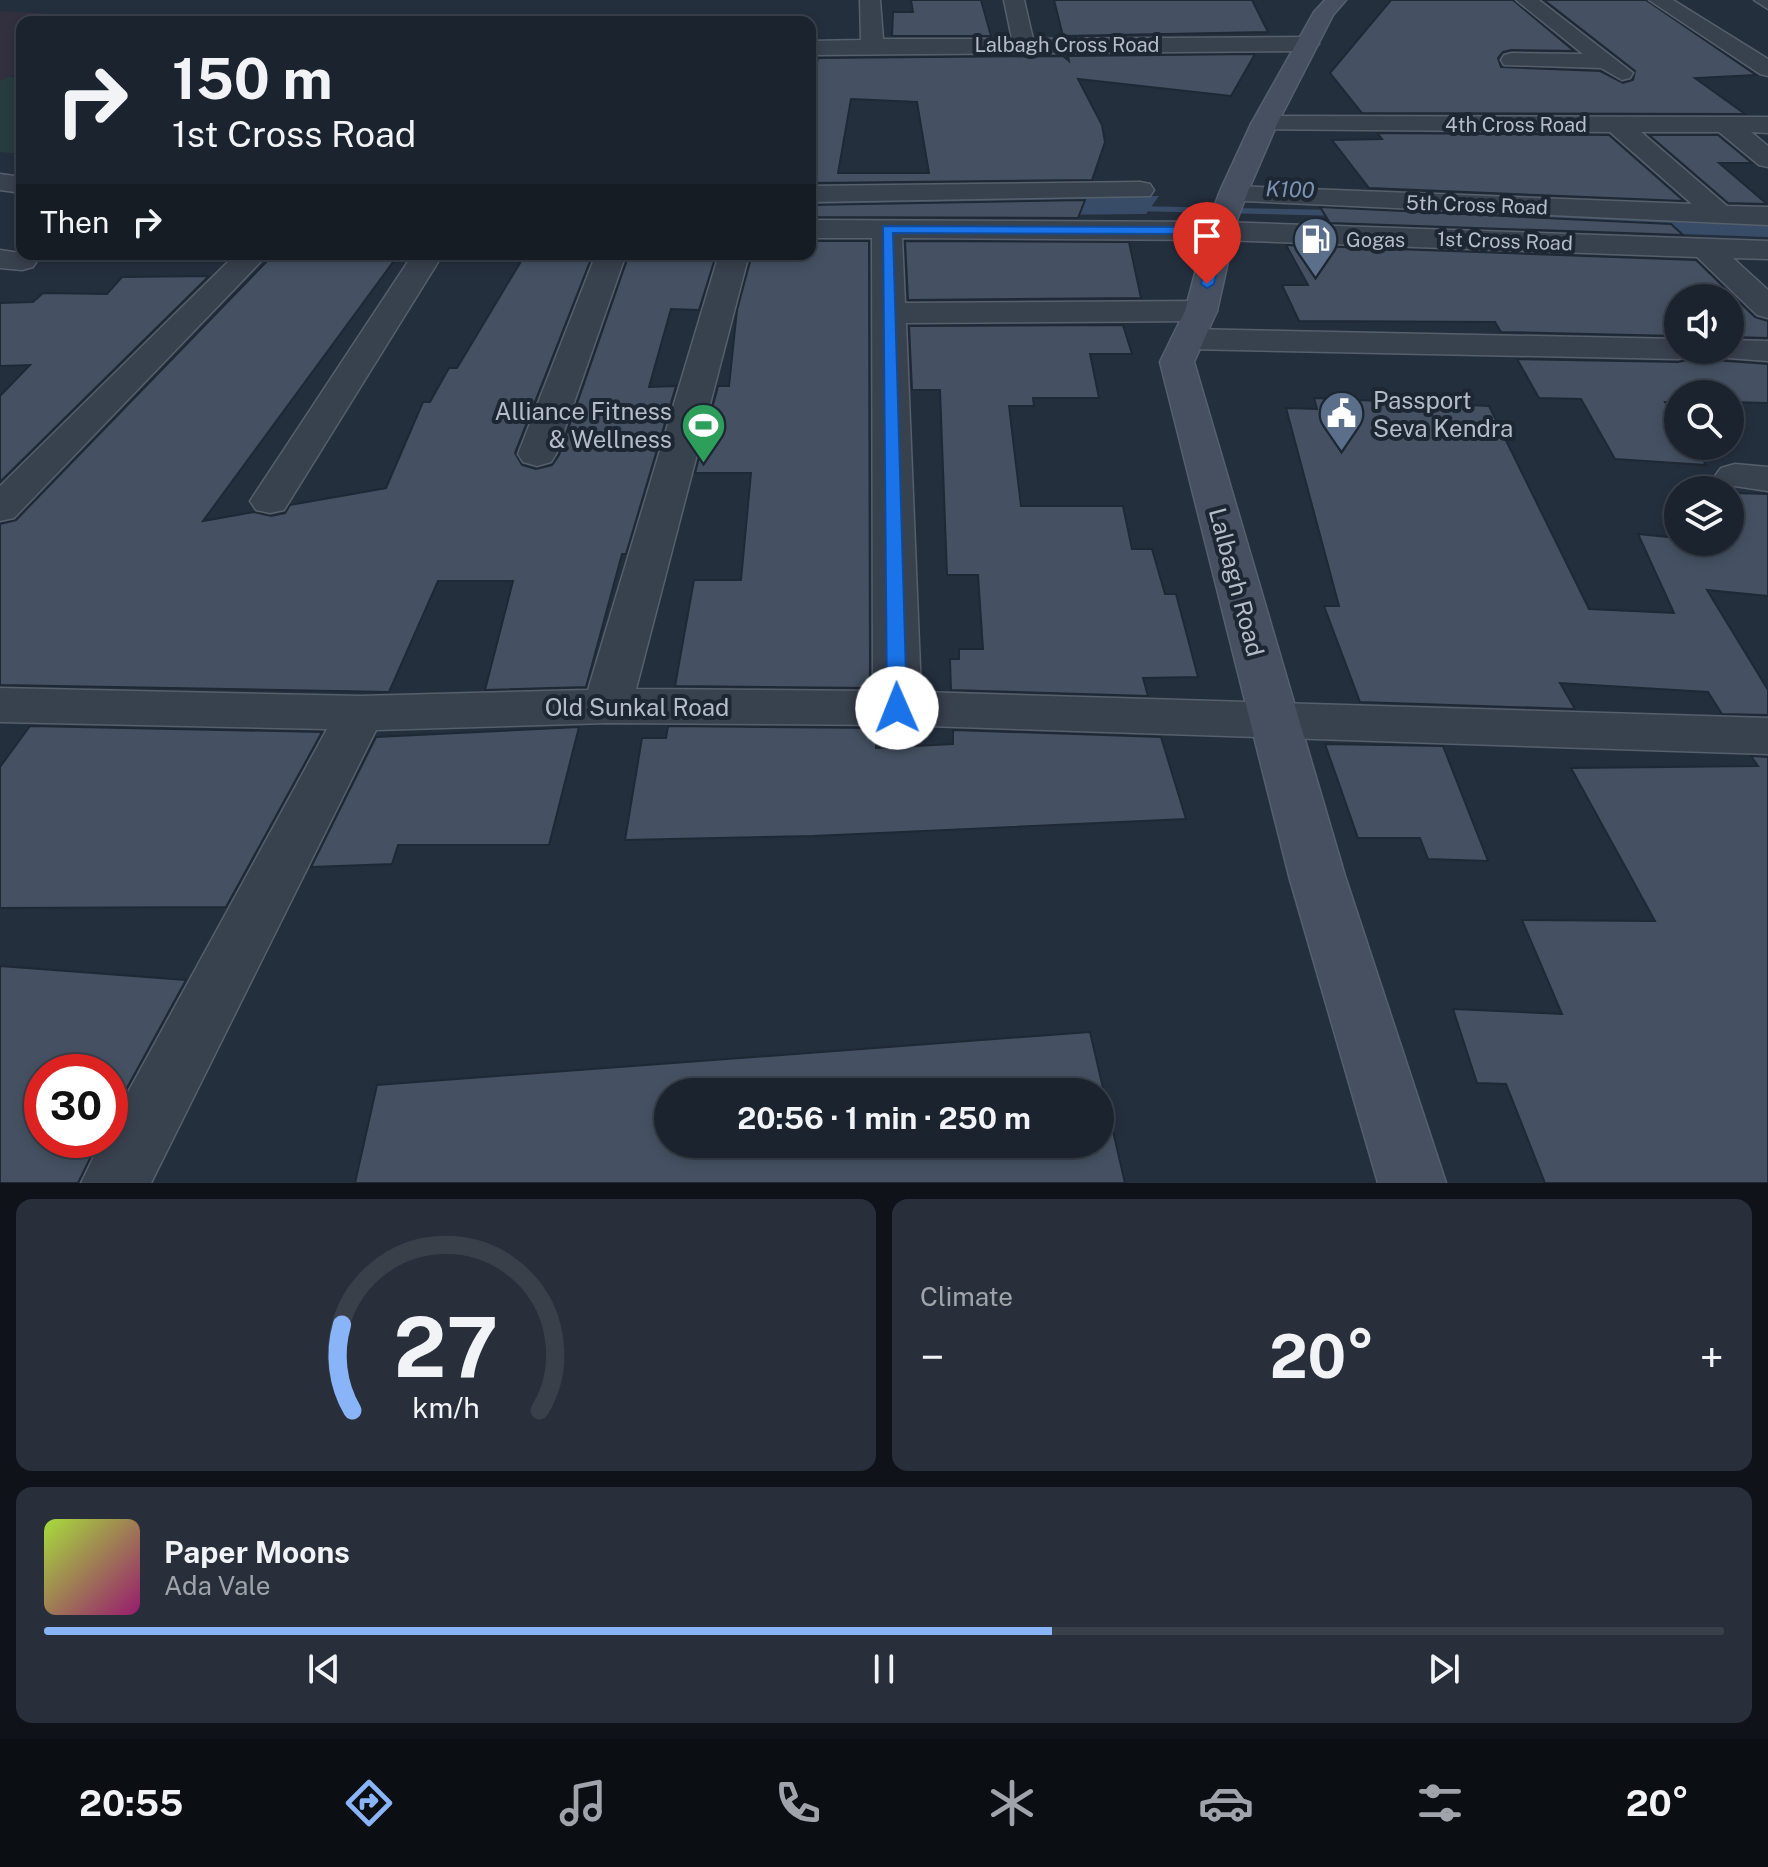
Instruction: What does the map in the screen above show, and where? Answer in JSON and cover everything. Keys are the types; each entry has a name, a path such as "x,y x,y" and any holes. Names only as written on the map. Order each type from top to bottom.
{"main road":[{"name":"Lalbagh Road","path":"1336,0 1324,12 1264,124 1226,214 1194,325 1177,362 1317,876 1412,1183"}],"street":[{"path":"870,0 872,46"},
{"path":"1014,0 1024,45"},
{"path":"1512,60 1614,67 1526,0"},
{"path":"1659,0 1768,69"},
{"name":"Lalbagh Cross Road","path":"816,48 1308,44"},
{"name":"4th Cross Road","path":"1264,124 1768,125"},
{"path":"1724,124 1768,159"},
{"path":"1617,125 1721,215"},
{"path":"816,194 1140,190"},
{"name":"5th Cross Road","path":"1226,214 1768,216"},
{"name":"1st Cross Road","path":"816,229 887,229 1226,214 1768,250"},
{"path":"887,229 897,708"},
{"path":"1704,247 1768,308"},
{"path":"0,509 247,260"},
{"path":"270,501 424,260"},
{"path":"537,454 609,260"},
{"path":"607,706 732,260"},
{"path":"889,313 1664,348"},
{"path":"1744,350 1768,351"},
{"name":"Old Sunkal Road","path":"0,705 360,713 607,706 897,708 1768,736"},
{"path":"115,1183 360,713"}],"shaded area":[{"path":"0,11 93,16 16,16 16,74 0,81"}],"green space":[{"path":"16,78 16,153 0,152 0,81"}],"water":[{"path":"1159,196 1146,214 816,217 816,199"},
{"path":"1529,213 1768,222 1768,237 1541,229"}],"building":[{"path":"911,0 981,0 991,36 892,36 893,12 913,12"},
{"path":"1054,0 1252,0 1268,32 1063,36"},
{"path":"1391,0 1513,0 1574,51 1511,50 1503,52 1498,58 1501,67 1600,71 1623,83 1633,80 1635,71 1544,0 1646,0 1756,75 1695,78 1745,114 1362,113 1330,73"},
{"path":"1255,54 1231,96 1078,79 1102,125 1105,142 1092,180 816,183 818,58 1063,56 1069,61 1068,56","holes":["851,99 917,102 929,173 838,173"]},
{"path":"1377,133 1609,135 1684,201 1369,188 1332,140 1382,139"},
{"path":"1649,135 1718,135 1752,163 1719,163 1767,204 1728,203"},
{"path":"1085,200 1078,218 816,217 816,205"},
{"path":"1320,207 1671,224 1683,235 1330,223"},
{"path":"816,241 869,241 870,688 675,686 694,580 741,580 751,473 695,473 718,386 729,386 737,310 750,260 816,260"},
{"path":"905,241 1129,242 1141,298 908,300"},
{"path":"1286,245 1696,260 1721,284 1664,284 1664,336 1501,332 1495,322 1299,321 1282,285 1308,285"},
{"path":"268,260 395,260 203,521 254,512 271,516 285,513 290,505 386,488 423,402 430,402 449,368 457,368 522,260 591,260 515,453 522,465 536,469 552,465 559,455 627,260 714,260 699,310 671,309 649,387 676,386 626,554 622,554 586,687 485,690 513,581 438,581 389,692 0,685 0,524 16,520"},
{"path":"209,276 0,482 0,396 30,365 0,366 0,303 33,302 43,293 107,294 122,277"},
{"path":"1744,306 1755,317 1768,321 1768,338 1744,337"},
{"path":"1123,325 1132,354 1090,354 1099,398 1033,398 1034,406 1009,406 1021,506 1123,506 1132,549 1152,549 1165,594 1176,594 1198,677 1143,678 1148,696 951,690 950,659 959,659 959,649 983,649 978,575 947,575 940,390 912,390 909,326"},
{"path":"1517,359 1768,364 1768,403 1744,402 1744,380 1664,380 1664,460 1703,460 1706,465 1615,459 1581,399 1539,398"},
{"path":"1314,398 1489,406 1589,609 1674,613 1638,534 1664,537 1664,556 1744,556 1744,493 1768,494 1768,596 1707,590 1768,690 1768,715 1722,714 1708,692 1560,683 1575,709 1360,702 1324,606 1339,606 1286,408 1317,409"},
{"path":"30,726 322,732 226,907 0,908 0,767"},
{"path":"668,726 877,728 876,748 953,744 953,730 1161,737 1186,819 813,836 625,840 642,738 666,738"},
{"path":"579,727 549,845 398,845 392,864 311,867 376,737"},
{"path":"1325,744 1443,746 1488,861 1428,859 1420,838 1358,838"},
{"path":"1751,756 1768,757 1768,1183 1545,1183 1506,1084 1477,1083 1453,1009 1562,1014 1522,920 1655,921 1571,768 1758,766"},
{"path":"0,966 186,980 128,1086 128,1054 24,1054 24,1158 90,1158 78,1183 0,1183"},
{"path":"1090,1032 1101,1078 654,1078 654,1158 1114,1158 1114,1136 1125,1183 355,1183 377,1085"}],"waterway":[{"name":"K100","path":"1134,208 1341,213"}],"place":[{"name":"Gogas","path":"1315,279"},
{"name":"Passport Seva Kendra","path":"1342,453"},
{"name":"Alliance Fitness & Wellness","path":"703,464"}],"route":[{"path":"897,708 887,229 1220,231 1207,284"}]}
